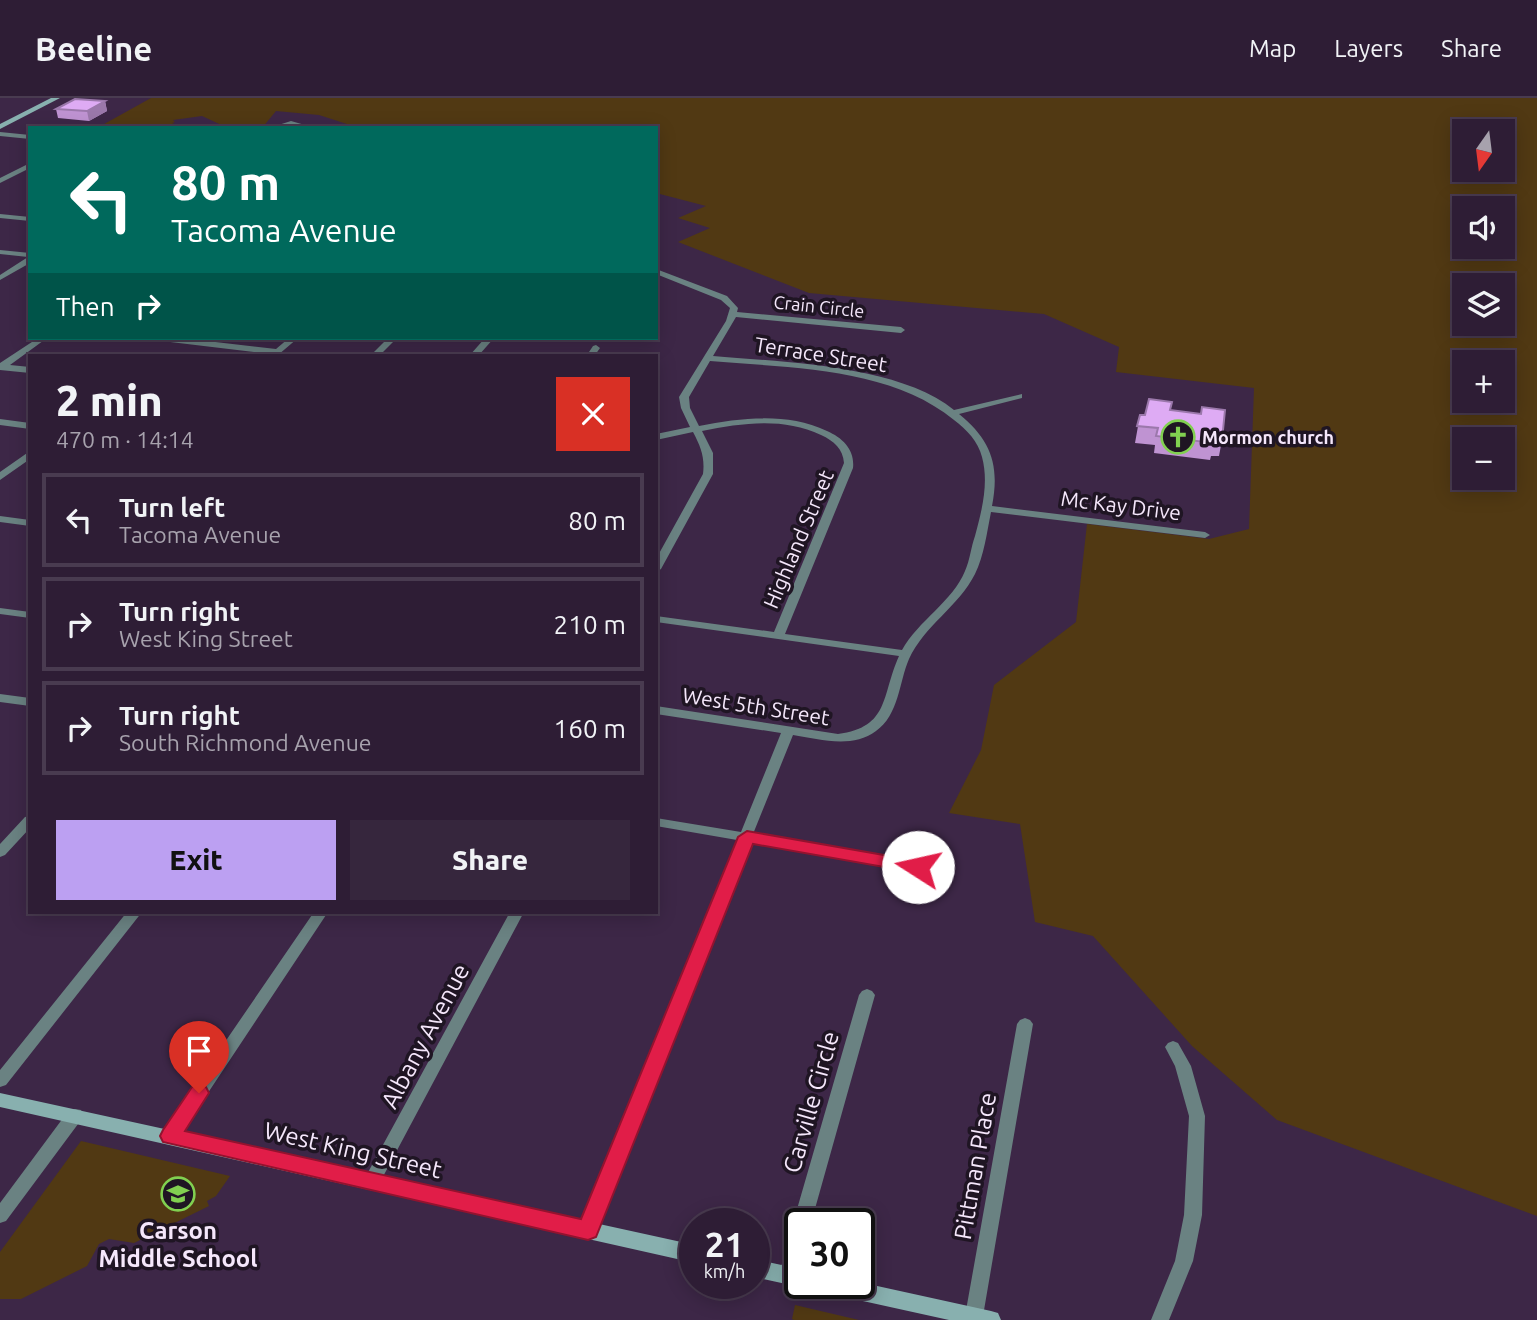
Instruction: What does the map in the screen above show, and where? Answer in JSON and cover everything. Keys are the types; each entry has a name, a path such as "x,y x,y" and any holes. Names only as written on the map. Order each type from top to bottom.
{"street":[{"path":"0,127 56,98"},
{"path":"280,126 291,123 302,126"},
{"path":"0,134 28,137"},
{"path":"0,181 28,166"},
{"path":"0,216 28,219"},
{"path":"0,251 28,257"},
{"path":"0,278 28,259"},
{"path":"658,272 724,298 734,308 734,314 684,397 688,418 707,446 710,464 708,474 658,565"},
{"name":"Crain Circle","path":"734,314 901,330"},
{"path":"1,366 40,340"},
{"path":"179,340 278,352 292,340"},
{"path":"376,354 391,340"},
{"path":"475,354 488,340"},
{"name":"Terrace Street","path":"707,358 860,376 919,395 953,413 984,446 990,460 992,473 987,508 968,576 906,654 881,724 873,730 850,738"},
{"path":"1,366 28,370"},
{"path":"953,413 1019,396"},
{"name":"Highland Street","path":"697,429 748,421 776,421 808,426 826,433 845,449 850,460 778,636"},
{"path":"0,422 28,426"},
{"path":"658,437 697,429"},
{"path":"0,477 28,456"},
{"name":"Mc Kay Drive","path":"987,508 1205,535"},
{"path":"0,519 28,523"},
{"path":"0,611 28,615"},
{"path":"658,619 906,654"},
{"path":"0,698 28,702"},
{"name":"West 5th Street","path":"658,710 850,738"},
{"path":"588,1230 788,731"},
{"path":"0,852 28,822"},
{"path":"658,822 918,867"},
{"path":"0,1081 133,914"},
{"path":"170,1136 320,914"},
{"name":"Albany Avenue","path":"372,1181 516,914"},
{"name":"Carville Circle","path":"806,1208 867,995"},
{"name":"Pittman Place","path":"983,1318 1025,1024"},
{"path":"1160,1320 1184,1261 1193,1215 1197,1116 1183,1066 1174,1047"},
{"name":"West King Street","path":"0,1100 679,1250"},
{"path":"0,1216 75,1115"},
{"path":"875,1295 983,1318"}],"shaded area":[{"path":"151,98 1537,98 1537,1216 1277,1120 1192,1046 1093,936 1035,922 1020,824 949,813 981,750 994,685 1076,622 1087,524 1209,539 1249,529 1254,388 1116,372 1119,347 1044,314 809,293 678,242 710,228 678,218 706,206 658,194 658,126 358,126 319,115 276,111 264,126 224,126 202,116 173,120 175,122 172,123 177,125 101,126"},
{"path":"81,1141 230,1176 216,1196 207,1201 209,1206 134,1243 109,1239 99,1244 87,1266 21,1299 0,1299 0,1252"},
{"path":"795,1305 859,1320 794,1320"}],"building":[{"path":"75,99 105,101 87,111 56,109"},
{"path":"1149,399 1172,402 1170,410 1201,414 1202,407 1225,410 1222,440 1214,439 1213,443 1156,436 1158,428 1137,426 1140,415 1145,415"}],"place":[{"name":"Mormon church","path":"1178,437"},
{"name":"Carson Middle School","path":"178,1194"}],"route":[{"path":"199,1093 170,1136 588,1230 747,837 918,867"}]}
